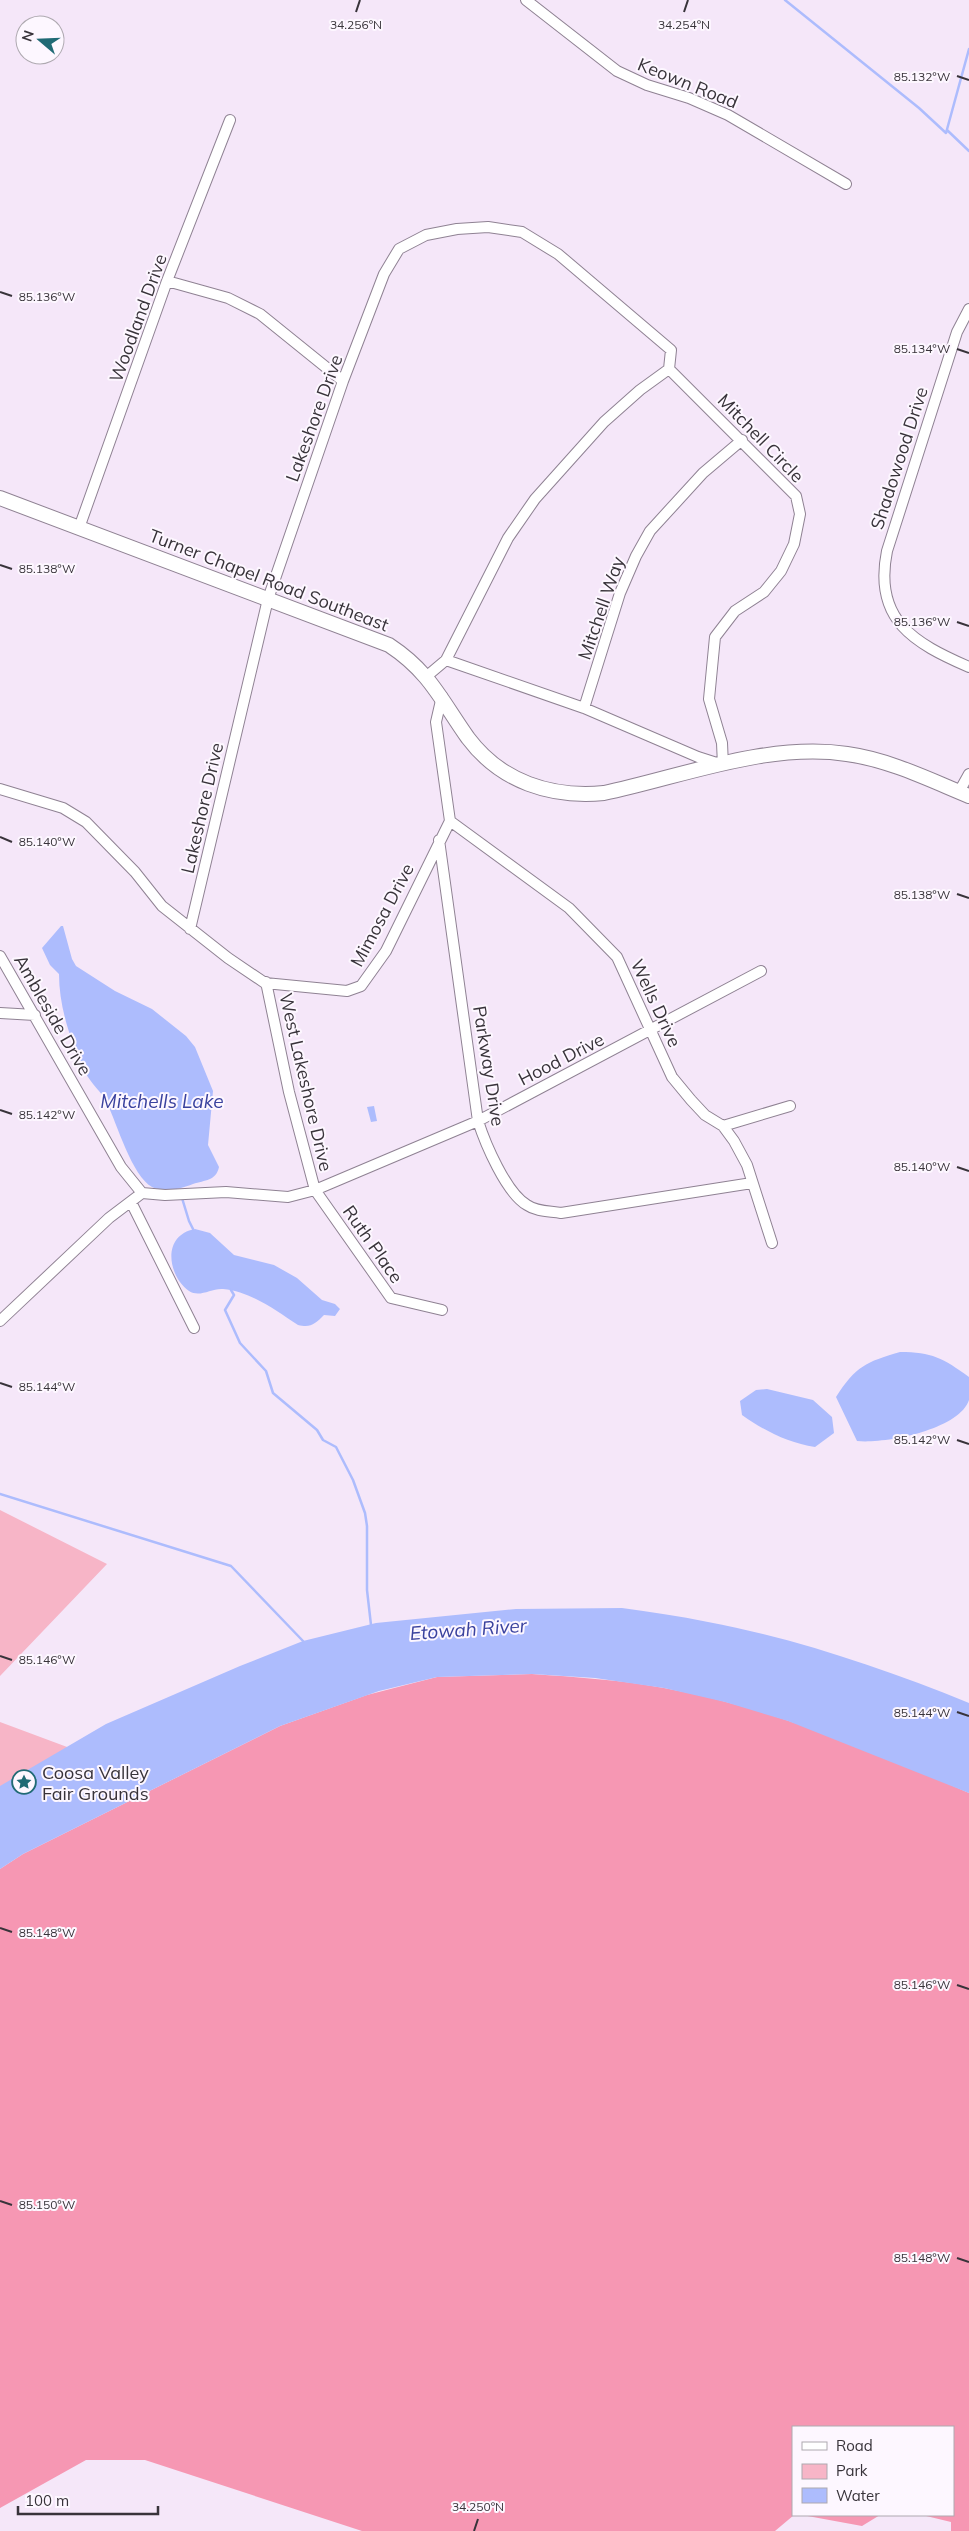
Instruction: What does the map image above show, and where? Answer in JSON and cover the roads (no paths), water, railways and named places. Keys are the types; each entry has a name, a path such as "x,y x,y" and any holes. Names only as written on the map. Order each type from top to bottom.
{"street":[{"name":"Keown Road","path":"526,0 618,71 647,85 689,98 728,115 846,184"},
{"name":"Woodland Drive","path":"79,528 167,282 230,120"},
{"name":"Lakeshore Drive","path":"190,929 268,599 343,381 384,274 399,249 426,235 457,229 488,227 522,232 558,254 671,350 669,369"},
{"path":"167,282 228,298 260,314 343,381"},
{"name":"Shadowood Drive","path":"969,309 957,332 887,551 884,587 886,599 896,620 904,630 922,644 969,667"},
{"path":"427,676 446,660 508,538 535,499 604,422 640,390 669,369"},
{"name":"Mitchell Circle","path":"669,369 796,496 800,514 794,544 781,571 764,592 735,611 715,637 709,699 722,743 723,765"},
{"name":"Mitchell Way","path":"584,708 620,593 646,539 703,473 742,440"},
{"name":"Turner Chapel Road Southeast","path":"0,498 390,645 410,659 427,676 468,737 489,760 519,780 555,792 577,795 604,793 723,765 789,752 846,754 896,766 964,794"},
{"path":"446,660 584,708 698,757 723,765"},
{"path":"442,696 436,722 450,821"},
{"path":"964,794 969,774"},
{"name":"Mimosa Drive","path":"0,790 63,808 86,822 135,872 162,906 228,958 266,982 347,991 361,986 386,951 450,821"},
{"name":"Wells Drive","path":"450,821 538,883 569,908 616,957 650,1031 678,1085 705,1115 723,1126 734,1140 746,1165 772,1243"},
{"name":"Parkway Drive","path":"439,840 478,1121 483,1136 515,1194 526,1205 540,1211 561,1213 752,1183"},
{"name":"Ambleside Drive","path":"0,956 122,1167 142,1193"},
{"name":"Hood Drive","path":"315,1190 478,1121 761,971"},
{"name":"West Lakeshore Drive","path":"266,982 289,1092 315,1190"},
{"path":"0,1013 35,1015"},
{"path":"723,1126 790,1106"},
{"path":"0,1321 109,1218 142,1193 165,1195 226,1192 288,1196 315,1190"},
{"name":"Ruth Place","path":"315,1190 391,1298 442,1310"},
{"path":"130,1202 194,1328"}],"water":[{"name":"Mitchells Lake","path":"63,926 72,959 76,966 115,991 152,1009 186,1036 195,1047 213,1091 208,1145 219,1167 218,1172 213,1177 206,1181 178,1189 162,1190 152,1187 138,1172 126,1149 107,1103 87,1076 80,1061 64,1012 59,974 50,965 42,948"},
{"path":"374,1106 377,1121 371,1122 367,1107"},
{"path":"195,1229 210,1233 234,1255 274,1265 297,1278 322,1300 335,1304 340,1309 335,1316 324,1315 313,1325 302,1326 263,1302 244,1294 223,1289 197,1294 189,1291 176,1275 171,1256 177,1239 184,1233"},
{"path":"900,1352 921,1353 937,1357 960,1370 969,1377 969,1400 962,1410 951,1419 936,1427 902,1437 857,1441 836,1397 850,1378 870,1362"},
{"path":"767,1389 813,1400 832,1417 834,1433 815,1447 776,1435 742,1415 740,1401 756,1390"},
{"name":"Etowah River","path":"622,1608 697,1620 808,1646 905,1678 969,1703 969,1793 788,1721 725,1702 664,1688 595,1678 532,1674 437,1677 379,1691 280,1726 23,1854 0,1869 0,1786 106,1724 240,1666 303,1641 376,1623 516,1609"}],"waterway":[{"path":"785,0 919,108 946,133 969,49"},
{"path":"947,130 969,151"},
{"path":"182,1198 193,1229"},
{"path":"231,1290 234,1295 225,1310 240,1343 266,1371 273,1393 317,1430 323,1440 336,1447 353,1480 365,1513 367,1526 367,1590 371,1625"},
{"path":"0,1494 231,1566 303,1641"}],"place":[{"name":"Coosa Valley Fair Grounds","path":"24,1782"}]}
